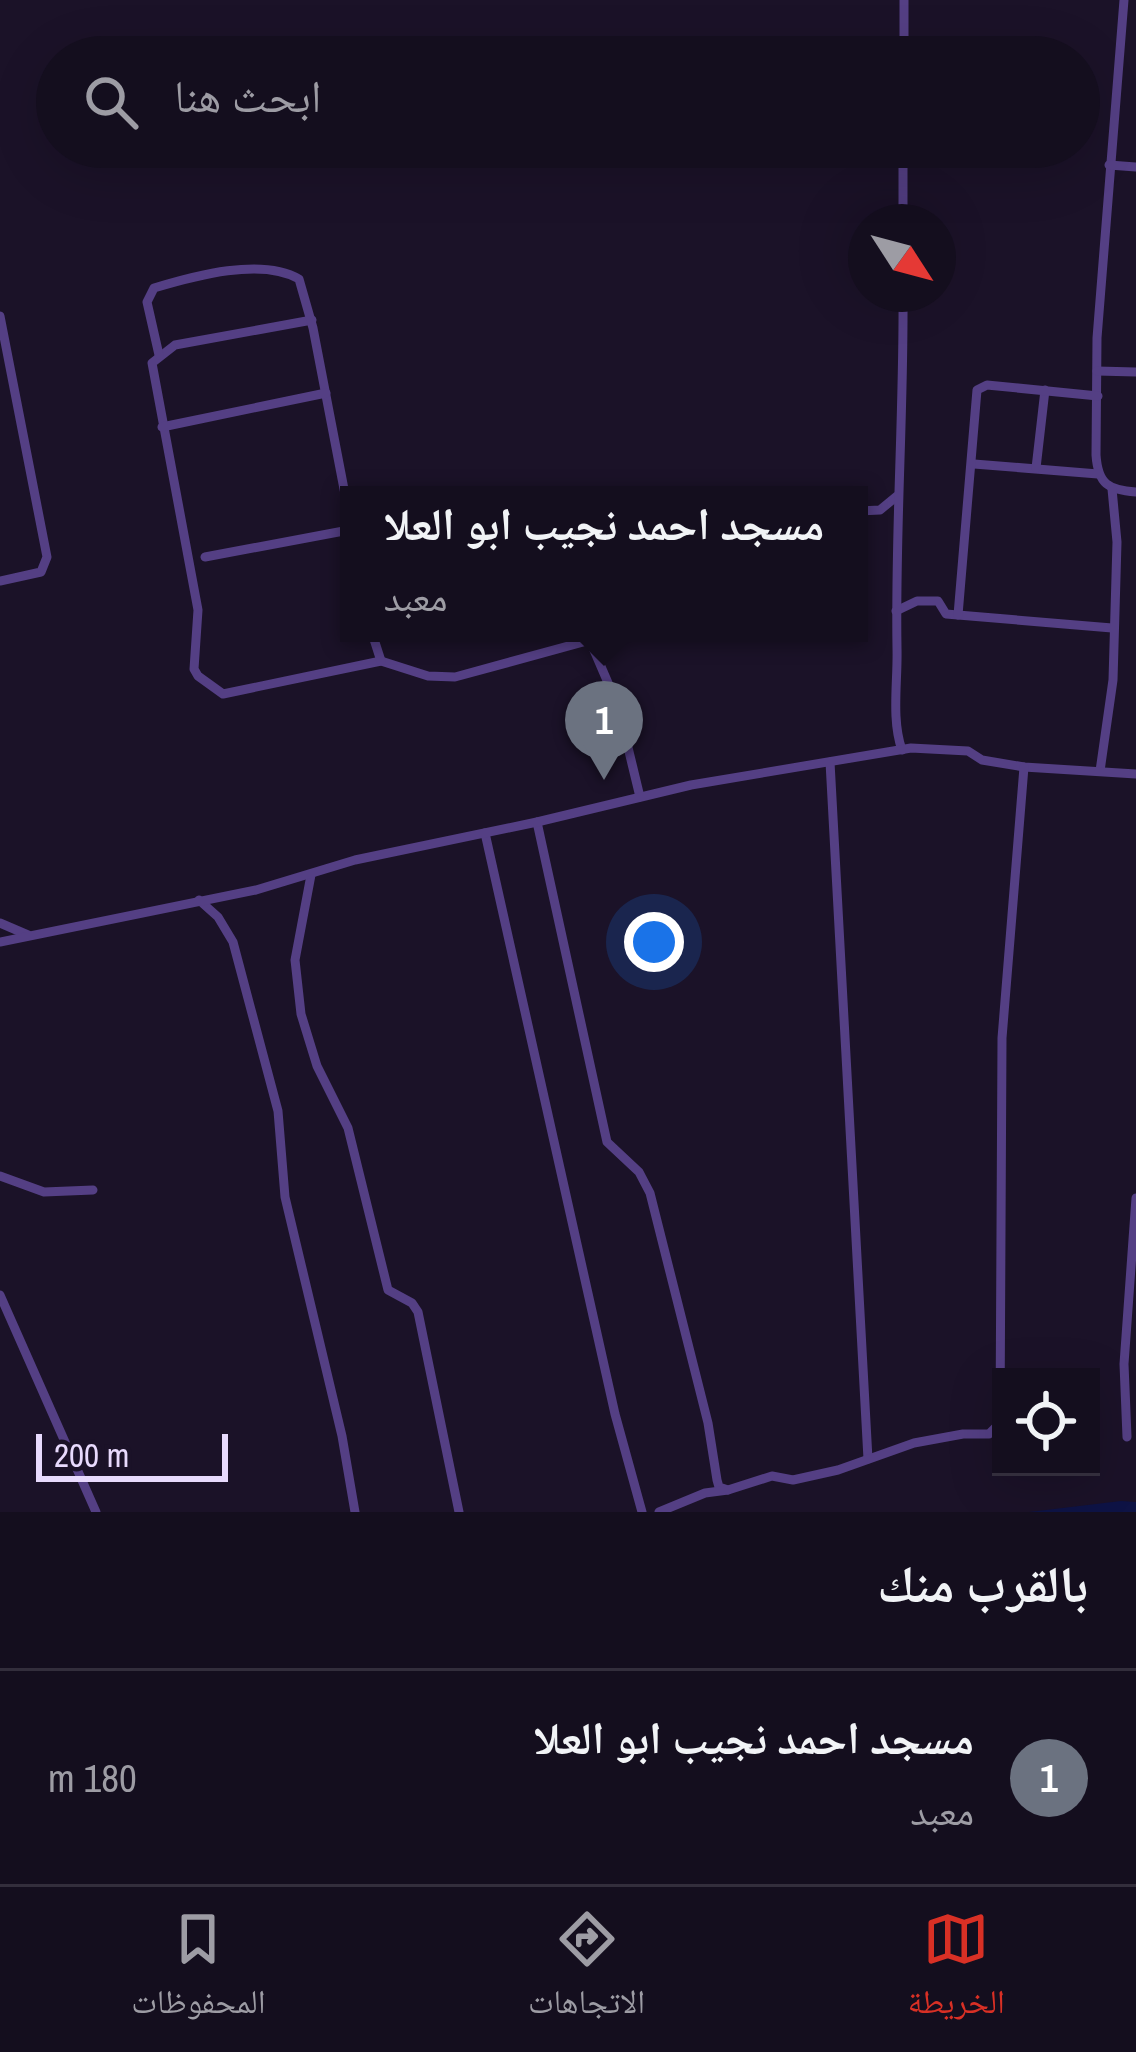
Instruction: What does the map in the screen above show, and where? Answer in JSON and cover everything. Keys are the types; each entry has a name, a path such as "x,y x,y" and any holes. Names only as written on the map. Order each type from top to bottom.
{"street":[{"path":"904,0 904,36"},
{"path":"1098,474 1097,371 1124,0"},
{"path":"1109,165 1136,167"},
{"path":"903,168 903,204"},
{"path":"159,355 147,302 159,286 267,267 299,279 312,320 344,486"},
{"path":"902,750 897,725 896,519 905,377 903,312"},
{"path":"0,316 47,556 40,572 0,581"},
{"path":"312,320 175,345 159,355 151,371 198,610 194,669 198,676 223,694 382,661 428,676 455,677 586,642"},
{"path":"1097,371 1136,372"},
{"path":"958,616 977,390 987,385 1098,396"},
{"path":"1036,467 1045,390"},
{"path":"162,427 326,393"},
{"path":"974,464 1098,474 1112,489 1136,493"},
{"path":"1100,771 1113,680 1117,542 1112,489"},
{"path":"880,510 897,496"},
{"path":"868,511 880,510 896,519"},
{"path":"205,557 340,532"},
{"path":"896,611 917,601 938,602 946,614 958,616 1112,628"},
{"path":"375,642 382,661"},
{"path":"590,642 618,706 640,797"},
{"path":"0,942 256,890 355,860 691,785 918,747 968,751 982,760 1024,767 1136,774"},
{"path":"830,762 868,1459"},
{"path":"659,1512 705,1493 772,1476 793,1480 914,1443 989,1434 1000,1423 1002,1038 1024,767"},
{"path":"537,822 607,1142 639,1172 650,1193 708,1423 716,1480 728,1490"},
{"path":"485,833 615,1414 642,1512"},
{"path":"310,874 295,960 306,1039 348,1128 388,1290 414,1304 418,1312 459,1512"},
{"path":"199,900 218,916 233,942 278,1111 285,1198 342,1436 355,1512"},
{"path":"0,922 31,936"},
{"path":"0,1176 44,1192 93,1190"},
{"path":"1126,1437 1124,1364 1136,1198"},
{"path":"0,1294 95,1512"}],"shaded area":[{"path":"1136,1502 1136,1512 1029,1512"}],"place":[{"name":"مسجد احمد نجيب ابو العلا","path":"604,780"}]}
